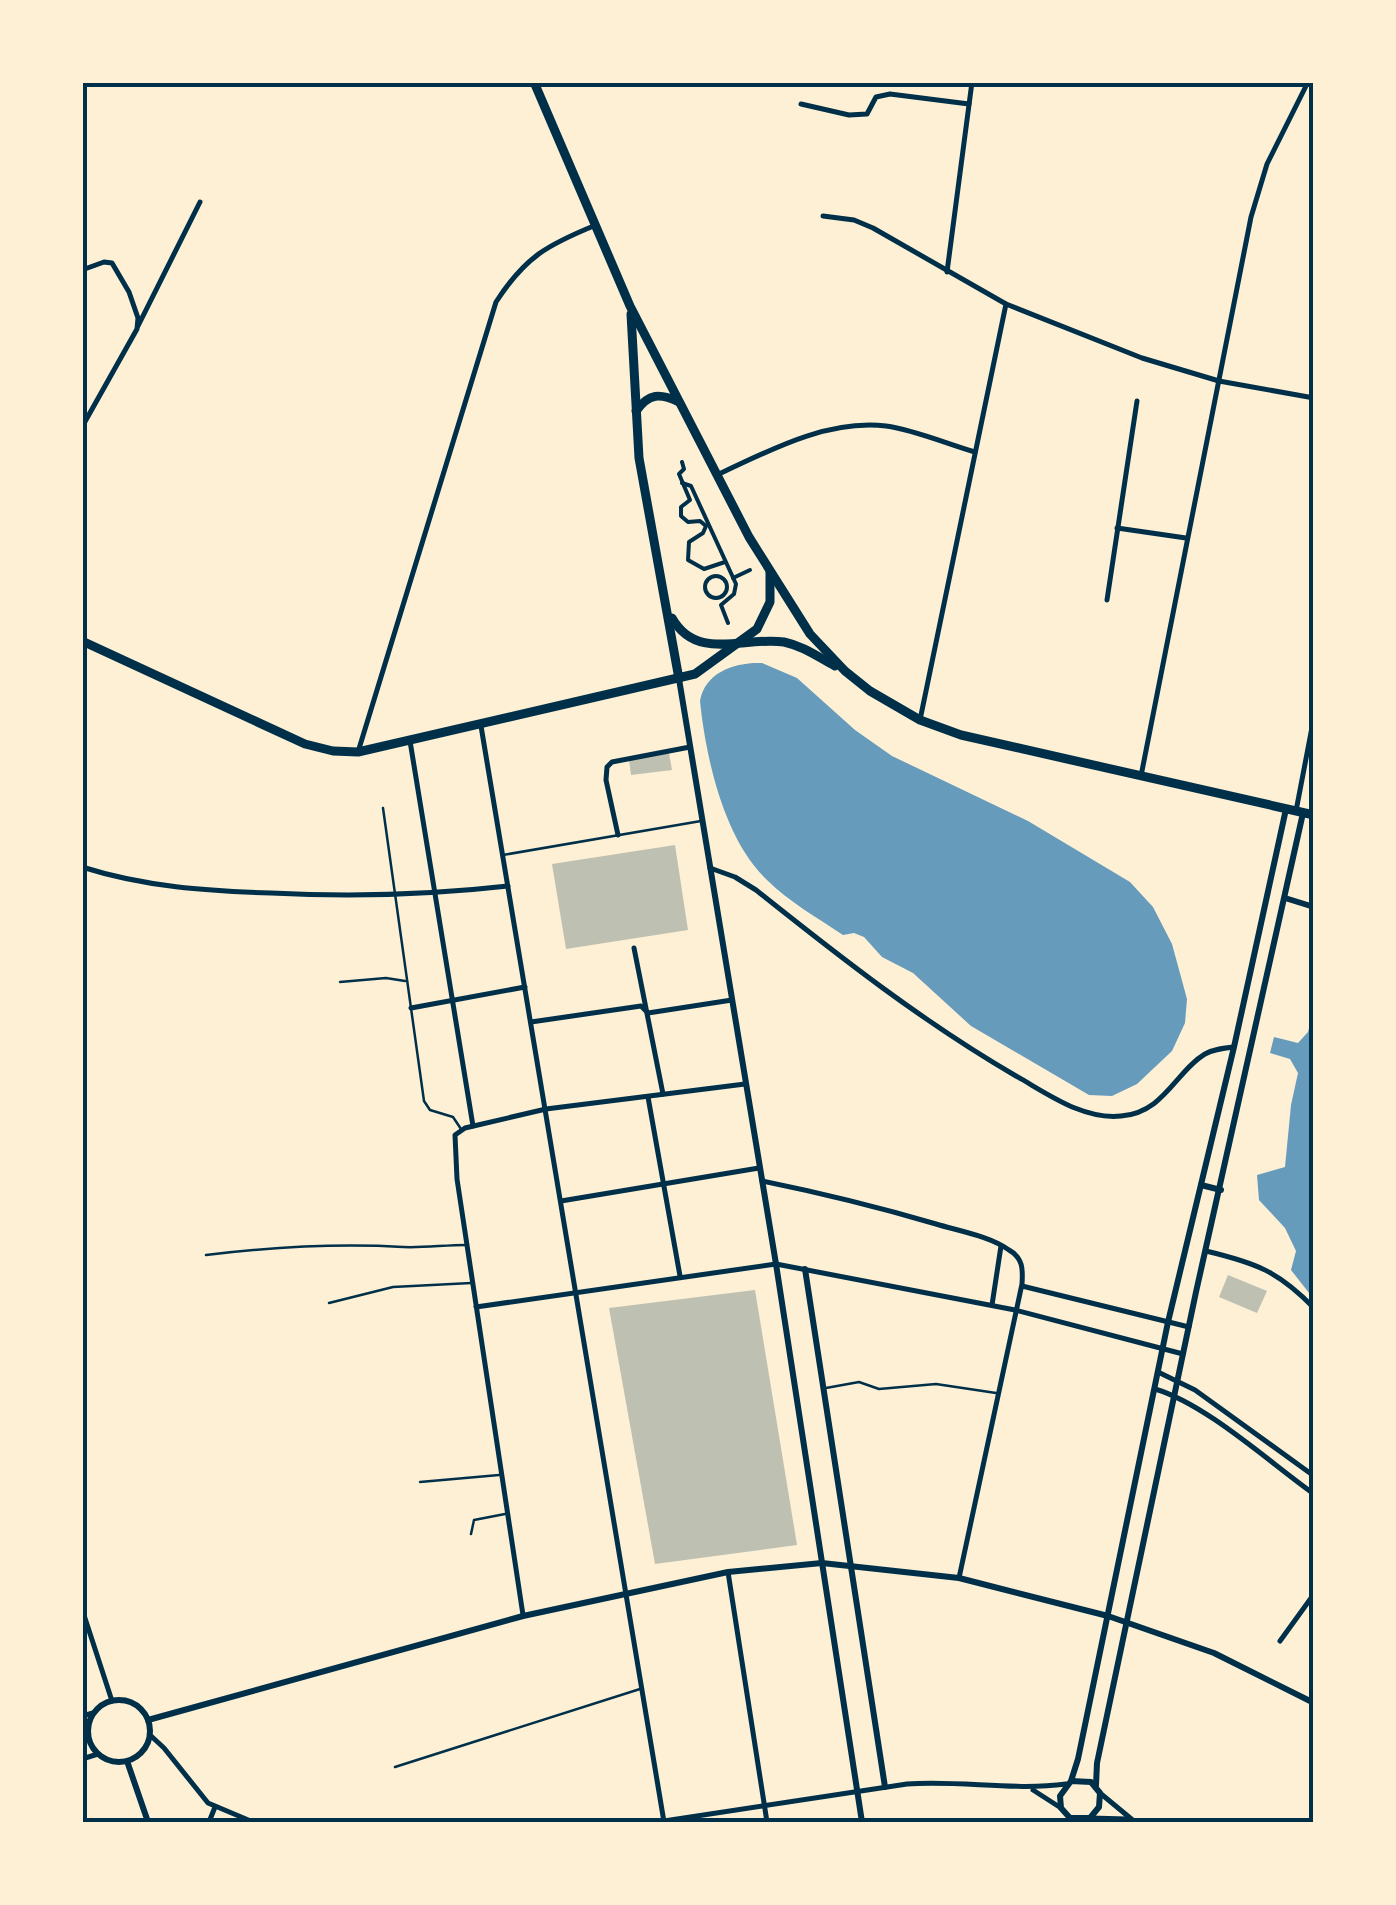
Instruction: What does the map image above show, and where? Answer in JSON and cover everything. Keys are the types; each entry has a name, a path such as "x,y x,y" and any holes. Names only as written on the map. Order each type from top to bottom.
{"highway":[{"path":"534,82 630,306 717,475 770,572 810,634 845,671 870,691 920,720 961,735 1300,812"},
{"path":"630,306 639,458 679,680"},
{"path":"636,411 651,396 679,402"},
{"path":"82,640 306,744 358,752 695,674 738,645 765,618 770,602 770,572"},
{"path":"668,611 676,625 703,644 784,642 845,671"}],"street":[{"path":"947,272 972,82"},
{"path":"1141,776 1251,217 1267,164 1308,82"},
{"path":"800,104 849,115 867,114 876,97 890,94 969,104"},
{"path":"82,427 137,329 200,202"},
{"path":"823,216 873,228 1006,304 1142,358 1219,381 1314,398"},
{"path":"358,752 496,302 516,270 554,242 596,226"},
{"path":"82,270 104,262 112,264 129,292 138,318 137,329"},
{"path":"920,720 1006,304"},
{"path":"1107,600 1138,401"},
{"path":"717,475 804,437 855,427 886,426 975,452"},
{"path":"682,462 684,469 679,474 690,500 681,507 681,516 706,526 703,533 689,542 686,555 697,568 725,562"},
{"path":"682,483 691,486 733,578 734,594 721,605 728,623"},
{"path":"1117,528 1186,538"},
{"path":"708,568 712,577"},
{"path":"733,578 750,570"},
{"path":"712,577 720,577 726,585 726,592 718,598 705,592 706,581 712,577"},
{"path":"679,680 776,1264 862,1822"},
{"path":"1085,1820 1100,1807 1096,1763 1285,898 1314,717"},
{"path":"481,726 664,1822 885,1787 947,1781 1030,1789 1084,1780 1132,1821"},
{"path":"410,741 472,1126"},
{"path":"618,835 606,780 607,767 612,762 690,747"},
{"path":"1132,1821 1070,1820 1060,1796 1069,1783 1108,1616 1162,1349 1234,1047 1300,812"},
{"path":"82,867 164,887 393,896 508,886"},
{"path":"710,868 756,890 914,1012 1078,1110 1098,1116 1144,1111 1200,1057 1234,1047"},
{"path":"1285,898 1314,907"},
{"path":"634,948 662,1094"},
{"path":"411,1008 525,987"},
{"path":"648,1013 732,1000"},
{"path":"531,1022 641,1006 648,1013"},
{"path":"523,1616 472,1283 455,1135 472,1126 546,1109 746,1084"},
{"path":"648,1096 680,1276"},
{"path":"561,1201 759,1168"},
{"path":"761,1181 865,1204 968,1233 1002,1246 1018,1258 1023,1268 958,1578"},
{"path":"1201,1186 1221,1190"},
{"path":"992,1305 1002,1246"},
{"path":"1206,1252 1248,1262 1286,1280 1314,1308"},
{"path":"476,1306 776,1264 992,1305 1184,1354"},
{"path":"804,1269 885,1787"},
{"path":"1021,1286 1189,1327"},
{"path":"1158,1372 1178,1379 1314,1476"},
{"path":"1155,1389 1175,1395 1314,1494"},
{"path":"148,1720 523,1616 728,1572 822,1563 958,1578 1108,1616 1214,1653 1271,1678 1314,1703"},
{"path":"728,1572 767,1822"},
{"path":"1280,1641 1314,1594"},
{"path":"82,1609 112,1701"},
{"path":"82,1716 112,1701 134,1704 148,1720 150,1735 145,1749 126,1761 112,1761 98,1754 86,1737 94,1713"},
{"path":"150,1735 195,1790 215,1807 253,1822"},
{"path":"82,1759 98,1754"},
{"path":"126,1761 148,1822"},
{"path":"1030,1789 1062,1808"},
{"path":"209,1822 215,1807"}],"lane":[{"path":"383,808 424,1102 430,1110 452,1116 462,1130"},
{"path":"503,855 702,821"},
{"path":"340,982 386,978 407,981"},
{"path":"206,1255 268,1247 345,1244 467,1245"},
{"path":"328,1303 393,1287 472,1283"},
{"path":"823,1389 859,1382 879,1389 936,1384 997,1393"},
{"path":"420,1482 500,1474"},
{"path":"471,1534 474,1520 506,1514"},
{"path":"396,1767 642,1688"}],"water":[{"path":"762,663 797,678 855,730 892,756 1028,821 1130,882 1153,907 1172,944 1187,999 1185,1023 1172,1051 1137,1084 1112,1096 1089,1095 971,1026 913,973 882,957 864,937 854,933 843,935 767,880 752,863 728,821 712,772 700,701 708,683 723,671 742,664"},
{"path":"1313,1013 1313,1298 1291,1270 1296,1251 1285,1228 1259,1200 1257,1175 1285,1167 1298,1073 1290,1059 1270,1053 1274,1037 1298,1043 1308,1032"}],"building":[{"path":"669,753 672,770 631,775 629,760"},
{"path":"675,845 688,930 566,949 552,864"},
{"path":"1228,1275 1267,1291 1257,1313 1219,1297"},
{"path":"755,1290 797,1545 655,1564 609,1308"}]}
